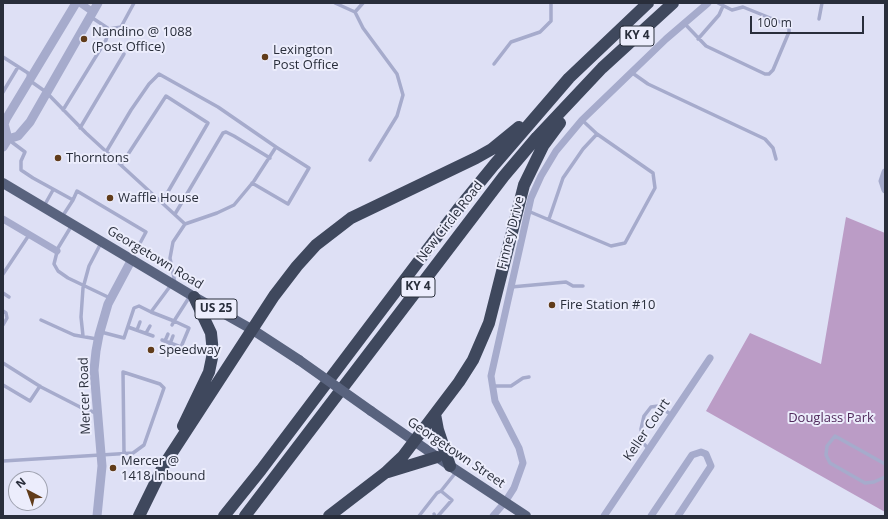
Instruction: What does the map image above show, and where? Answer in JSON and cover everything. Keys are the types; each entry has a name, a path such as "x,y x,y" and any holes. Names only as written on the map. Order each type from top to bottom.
{"highway":[{"name":"KY 4","path":"537,112 569,78 648,3"},
{"name":"KY 4","path":"602,68 673,3"},
{"path":"329,516 385,473 403,456 416,441 459,382 482,340 494,306 519,200 531,169 550,135 602,68"},
{"name":"New Circle Road","path":"245,516 480,205 537,137 602,68"},
{"path":"164,465 274,296 297,266 316,246 338,226 367,209 492,149 537,112"},
{"name":"New Circle Road","path":"224,516 261,470 458,209 537,112"},
{"path":"139,516 208,372 213,353 211,333 192,296"},
{"path":"435,414 438,430 454,468"},
{"path":"385,473 437,457"}],"main road":[{"name":"Georgetown Road","path":"3,183 192,296 253,330 299,360 371,411"},
{"name":"Georgetown Street","path":"371,411 526,516"}],"street":[{"path":"76,3 4,124 4,141 18,136 24,130 98,3"},
{"path":"80,3 92,14"},
{"name":"Finney Drive","path":"493,516 505,502 518,481 523,463 519,448 495,401 492,386 492,364 527,210 533,192 556,151 582,120 631,72 708,3"},
{"path":"885,172 882,181 885,190"},
{"path":"3,220 57,251"},
{"name":"Mercer Road","path":"97,516 101,485 101,454 94,370 99,335 111,298 132,259"},
{"name":"Keller Court","path":"604,516 710,358"},
{"path":"651,516 692,455 701,452 706,454 712,466 678,516"}],"lane":[{"path":"109,29 121,27 134,3"},
{"path":"335,3 342,8 355,12 363,28 397,74 404,95 397,116 370,160"},
{"path":"355,12 363,3"},
{"path":"494,64 511,42 540,32 551,21 551,3"},
{"path":"684,23 706,46 765,74 770,74 774,70 789,32 789,28 785,24 744,6 732,10 718,3"},
{"path":"819,19 822,3"},
{"path":"698,39 719,16 723,6"},
{"path":"92,14 109,29"},
{"path":"63,110 106,40 109,29"},
{"path":"80,128 124,54"},
{"path":"3,57 28,74 29,80 46,92 80,128 185,224"},
{"path":"3,92 18,67"},
{"path":"631,72 648,84 766,139 773,148 776,159"},
{"path":"106,152 131,110 149,84 160,74 218,107 309,168 288,204 252,183"},
{"path":"121,165 166,96 208,123 162,202"},
{"path":"527,210 611,246 624,243 655,188 653,173 597,134 582,120"},
{"path":"175,214 223,133 226,132 234,136 270,158"},
{"path":"549,219 563,178 579,154 597,134"},
{"path":"4,141 25,152 21,161 21,170 53,190 73,200"},
{"path":"151,312 174,285 170,258 173,242 185,224 218,213 234,205 252,183 276,147"},
{"path":"43,207 53,190"},
{"path":"62,218 77,191 146,232 132,259"},
{"path":"72,224 57,251 54,264 58,271 84,286 111,298"},
{"path":"3,274 29,235"},
{"path":"82,336 81,317 84,286 89,266 102,241"},
{"path":"510,287 566,282 574,286 583,286"},
{"path":"3,293 9,297"},
{"path":"173,323 192,296"},
{"path":"41,320 74,335 99,335 124,338 136,306 173,323 189,328 181,347 164,341 168,334"},
{"path":"3,311 7,318 3,325"},
{"path":"137,330 140,322"},
{"path":"146,334 150,326"},
{"path":"128,327 153,336"},
{"path":"170,344 173,336"},
{"path":"3,363 80,408 97,413"},
{"path":"3,461 133,453 144,445 164,388 160,384 123,372 124,453"},
{"path":"492,386 511,386 523,378 528,378"},
{"path":"3,385 30,400 40,386"},
{"path":"649,449 643,442 641,429 644,416 651,407 658,406 672,415"},
{"path":"885,464 835,436 827,446 826,455 830,463 865,483 874,482 885,477"},
{"path":"419,516 441,491 454,468"},
{"path":"436,516 452,500 441,491"}],"green space":[{"name":"Douglass Park","path":"846,217 885,233 885,512 706,411 750,333 821,364"}],"place":[{"name":"Nandino @ 1088 (Post Office)","path":"84,39"},
{"name":"Lexington Post Office","path":"265,57"},
{"name":"Thorntons","path":"58,158"},
{"name":"Waffle House","path":"110,198"},
{"name":"Fire Station #10","path":"552,305"},
{"name":"Speedway","path":"151,350"},
{"name":"Mercer @ 1418 Inbound","path":"113,468"}]}
